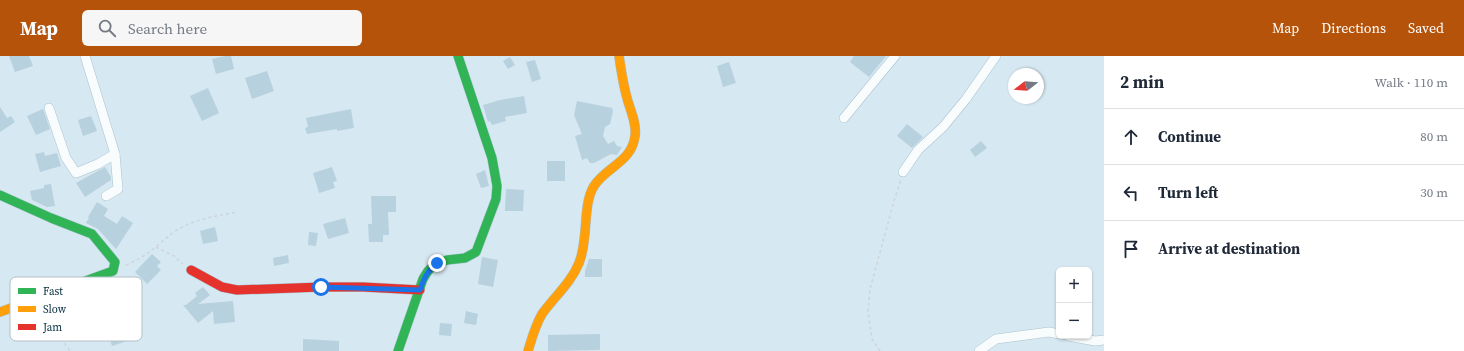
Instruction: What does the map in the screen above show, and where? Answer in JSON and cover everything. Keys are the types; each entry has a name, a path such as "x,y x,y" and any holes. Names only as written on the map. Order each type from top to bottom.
{"street":[{"path":"85,56 115,154 118,189 106,196"},
{"path":"398,351 423,279 430,269 437,263 443,260 465,260 476,252 496,199 498,186 492,158 458,56"},
{"path":"528,351 538,322 578,266 585,239 587,208 594,185 606,173 625,159 633,146 635,126 624,86 619,56"},
{"path":"844,118 895,56"},
{"path":"903,172 918,150 943,126 966,99 996,56"},
{"path":"49,108 66,158 76,173 98,164 115,154"},
{"path":"0,194 52,218 92,234 115,262 113,271 96,277"},
{"path":"191,270 222,287 237,290 321,287 420,290"},
{"path":"0,312 10,308"},
{"path":"979,351 996,339 1049,332 1056,333"},
{"path":"1084,339 1095,341 1104,340"}],"path":[{"path":"880,351 872,339 868,312 870,289 903,172"},
{"path":"113,271 142,257 177,230 192,222 237,212"},
{"path":"156,246 174,256 191,270"},
{"path":"63,341 70,351"}],"building":[{"path":"9,56 29,56 33,66 15,72"},
{"path":"231,56 234,69 216,74 212,59"},
{"path":"854,56 886,56 869,77 850,62"},
{"path":"510,57 515,65 508,69 503,61"},
{"path":"535,60 541,79 532,82 526,62"},
{"path":"729,62 736,83 723,87 717,66"},
{"path":"267,71 274,91 252,99 245,78"},
{"path":"208,88 219,113 202,121 190,96"},
{"path":"524,96 527,113 505,117 506,121 492,125 490,121 488,122 483,105 500,100"},
{"path":"577,101 612,108 613,111 610,124 605,127 603,136 608,144 614,141 617,146 622,147 617,155 611,154 594,163 590,163 587,158 582,160 575,136 582,134 574,115"},
{"path":"0,107 7,118 11,116 15,122 0,132"},
{"path":"43,109 50,129 36,135 27,116"},
{"path":"351,109 354,128 307,134 305,128 308,127 306,118"},
{"path":"91,116 97,131 83,136 78,120"},
{"path":"907,124 923,137 912,148 897,136"},
{"path":"981,141 987,148 975,157 970,150"},
{"path":"44,152 45,156 57,153 61,166 40,172 35,154"},
{"path":"547,161 565,161 565,181 547,181"},
{"path":"105,167 111,177 111,180 85,197 76,183"},
{"path":"332,167 337,181 333,182 335,188 319,193 313,173"},
{"path":"485,170 489,186 481,188 476,174"},
{"path":"51,184 55,206 47,207 32,200 30,191 44,188 44,185"},
{"path":"506,189 524,190 523,211 505,211"},
{"path":"371,196 396,196 396,212 388,212 389,235 383,235 383,242 369,242 368,224 372,224"},
{"path":"97,202 108,209 104,216 117,224 122,216 133,223 116,249 98,229 86,223"},
{"path":"345,218 349,233 328,239 323,224"},
{"path":"215,227 218,241 203,244 200,231"},
{"path":"309,232 318,233 316,246 308,245"},
{"path":"152,254 161,262 157,266 161,270 147,284 142,277 135,272"},
{"path":"288,255 289,263 274,266 273,258"},
{"path":"482,257 498,260 493,287 478,284"},
{"path":"589,259 602,259 602,277 585,277 585,271"},
{"path":"203,287 210,295 198,304 233,301 235,322 214,324 213,311 198,323 183,305 186,305 197,296 195,293"},
{"path":"466,311 478,314 476,325 464,323"},
{"path":"440,323 452,324 451,336 439,335"},
{"path":"600,334 600,350 548,351 548,335"},
{"path":"303,339 339,341 339,351 303,351"},
{"path":"110,341 127,341 112,346"}],"traffic: fast":[{"path":"398,351 423,279 428,271 435,264 447,260 465,258 476,252 496,199 497,186 492,158 458,56"},
{"path":"0,195 51,218 92,234 115,262 113,271 96,277"}],"traffic: slow":[{"path":"528,351 542,314 572,277 579,263 584,244 588,203 594,186 599,179 624,158 633,145 635,126 624,88 619,56"},
{"path":"0,312 10,308"}],"traffic: jam":[{"path":"191,270 222,287 237,290 321,287 363,287 420,290"}],"route":[{"path":"321,287 363,287 420,290 423,279 430,269 437,263"}]}
